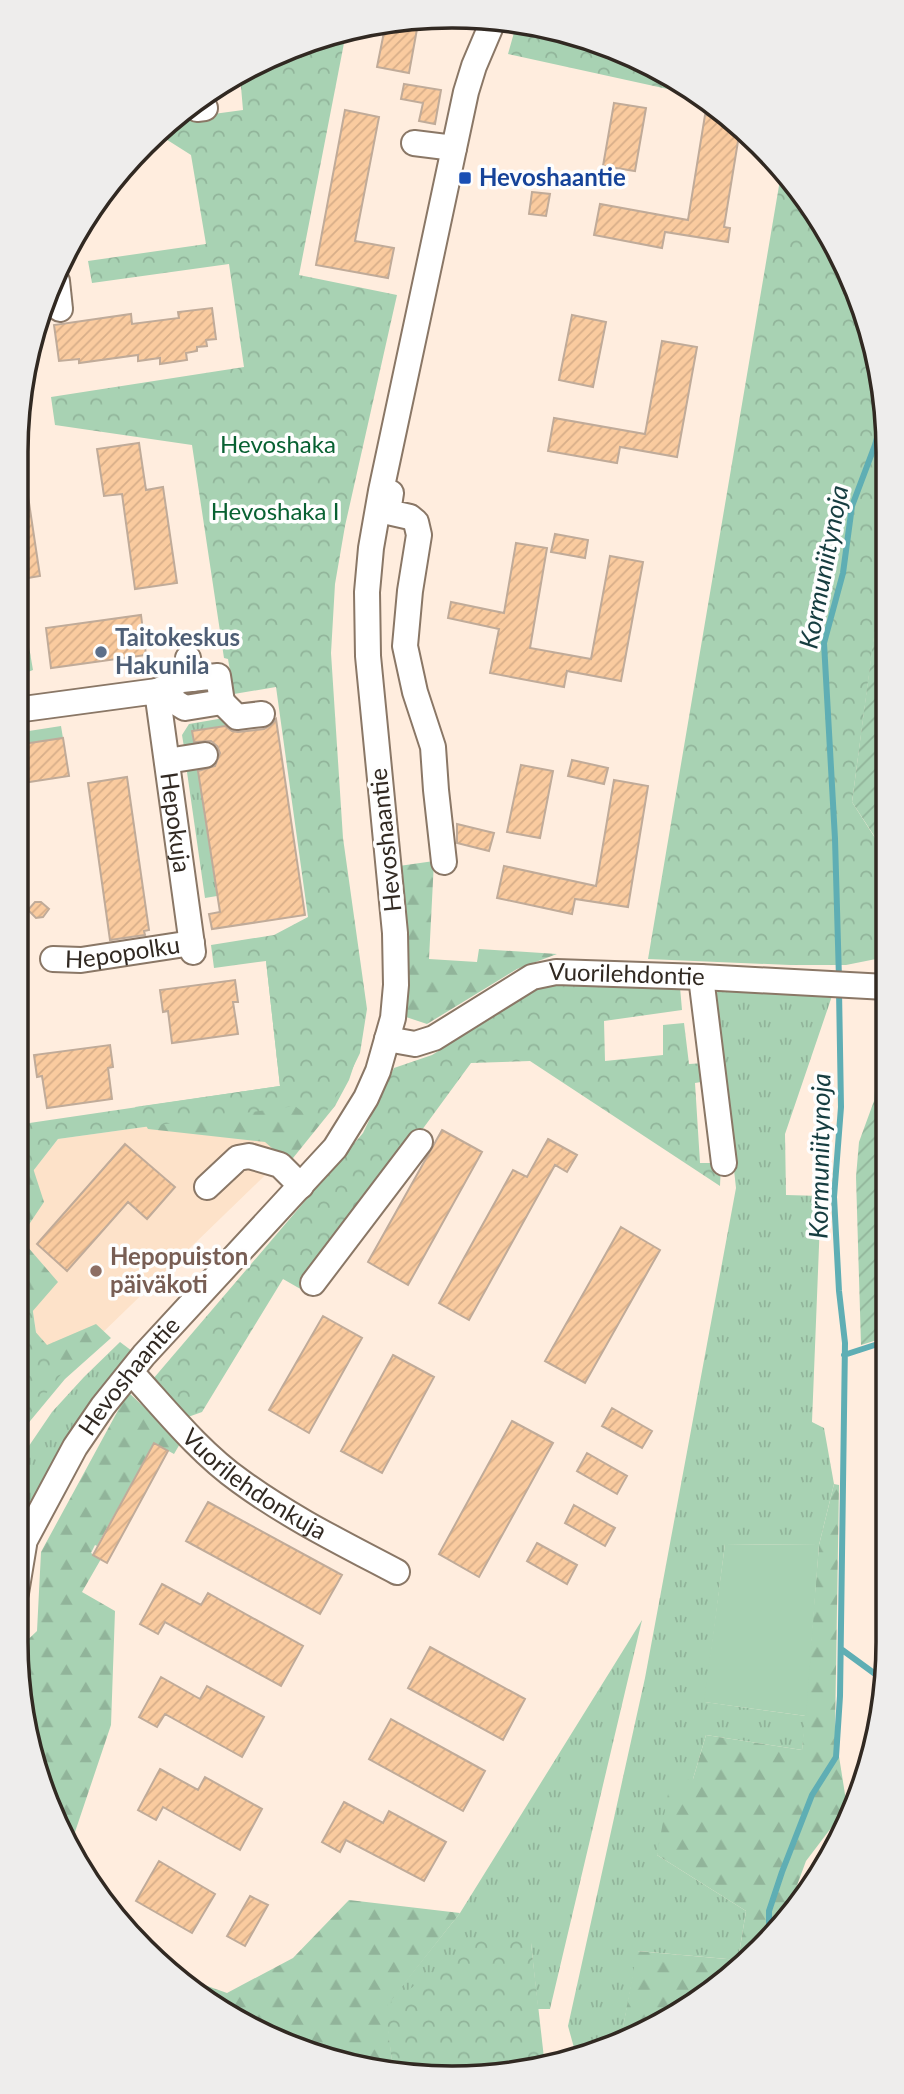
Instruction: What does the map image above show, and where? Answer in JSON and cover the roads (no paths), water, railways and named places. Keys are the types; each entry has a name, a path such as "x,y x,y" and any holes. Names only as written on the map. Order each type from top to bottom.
{"street":[{"name":"Hevoshaantie","path":"28,1536 75,1447 103,1406 131,1371 335,1148 354,1119 378,1071 393,1018 396,933 368,643 367,592 371,548 453,148 470,79 489,30"},
{"path":"414,143 453,148"},
{"path":"58,294 60,309"},
{"path":"381,491 391,493 388,512 410,517 416,522 419,534 407,610 405,646 415,692 433,747 444,862"},
{"path":"28,708 157,691 182,680 190,668 218,676 222,702 237,717 262,714"},
{"path":"157,691 185,708 222,702"},
{"name":"Hepokuja","path":"157,691 167,761 172,864 192,948"},
{"path":"167,761 205,755"},
{"name":"Hepopolku","path":"53,959 81,960 192,948"},
{"name":"Vuorilehdontie","path":"387,1040 415,1044 434,1038 532,977 556,972 701,977 876,988"},
{"path":"701,977 724,1163"},
{"path":"313,1283 420,1142"},
{"path":"207,1187 238,1158 249,1156 280,1165 301,1186"},
{"name":"Vuorilehdonkuja","path":"131,1371 193,1439 239,1481 304,1522 397,1572"}],"waterway":[{"name":"Kormuniitynoja","path":"839,979 835,839 824,643 843,573 852,506 876,443"},
{"name":"Kormuniitynoja","path":"769,1924 769,1911 812,1795 836,1757 840,1696 845,1343 834,1197 841,1107 839,990"},
{"path":"844,1355 876,1345"},
{"path":"841,1649 875,1674"}],"place":[{"name":"Hevoshaantie","path":"465,178"},
{"name":"Taitokeskus Hakunila","path":"101,652"},
{"name":"Hepopuiston päiväkoti","path":"96,1271"}],"park label":[{"name":"Hevoshaka","path":"278,445"},
{"name":"Hevoshaka I","path":"275,512"}]}
